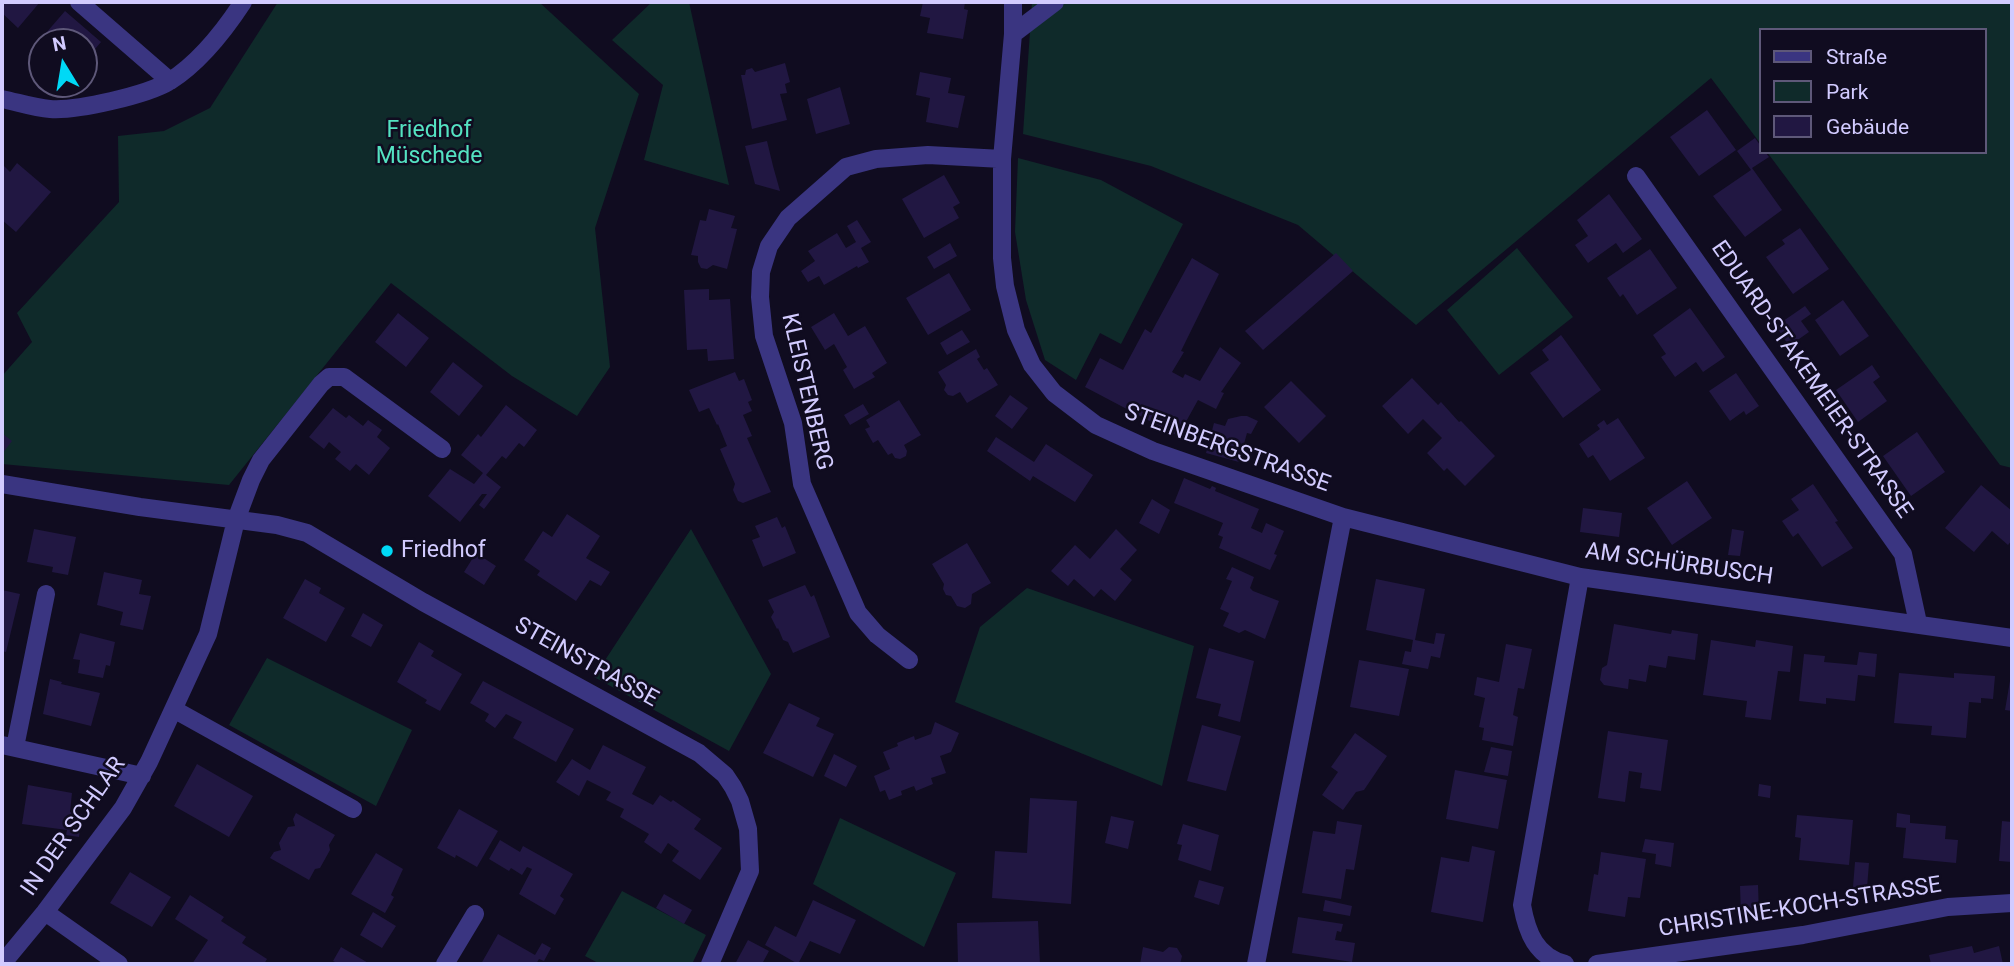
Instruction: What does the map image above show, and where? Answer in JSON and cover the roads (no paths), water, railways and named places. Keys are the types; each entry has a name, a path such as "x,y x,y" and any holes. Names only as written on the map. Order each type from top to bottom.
{"street":[{"path":"79,2 170,81"},
{"path":"2,99 40,108 63,109 104,102 170,81 189,66 222,32 243,2"},
{"name":"STEINBERGSTRASSE","path":"1013,2 1013,34 1002,159 1002,258 1010,310 1027,356 1043,381 1054,393 1096,425 1132,443 1343,516 1256,964"},
{"path":"1013,34 1055,2"},
{"name":"KLEISTENBERG","path":"909,660 877,635 858,613 802,484 793,423 764,336 760,298 761,272 768,246 783,224 804,201 846,167 876,159 928,155 1002,159"},
{"name":"EDUARD-STAKEMEIER-STRASSE","path":"1636,176 1903,554 1918,623"},
{"path":"236,520 261,460 329,377 344,377 442,449"},
{"name":"STEINSTRASSE","path":"2,484 291,528 319,539 423,602 699,753 725,775 745,813 748,829 750,871 710,964"},
{"name":"AM SCHÜRBUSCH","path":"1343,516 1580,577 2012,638"},
{"name":"IN DER SCHLAR","path":"2,964 45,912 123,808 142,776 175,710 208,634 236,520"},
{"path":"1565,964 1553,961 1538,949 1526,928 1522,905 1580,577"},
{"path":"46,594 8,746 142,776"},
{"path":"175,710 353,809"},
{"name":"CHRISTINE-KOCH-STRASSE","path":"1597,964 1803,935 1948,907 2012,903"},
{"path":"45,912 119,964"},
{"path":"445,964 475,914"}],"place":[{"name":"Friedhof","path":"387,551"}],"park label":[{"name":"Friedhof Müschede","path":"429,144"}]}
